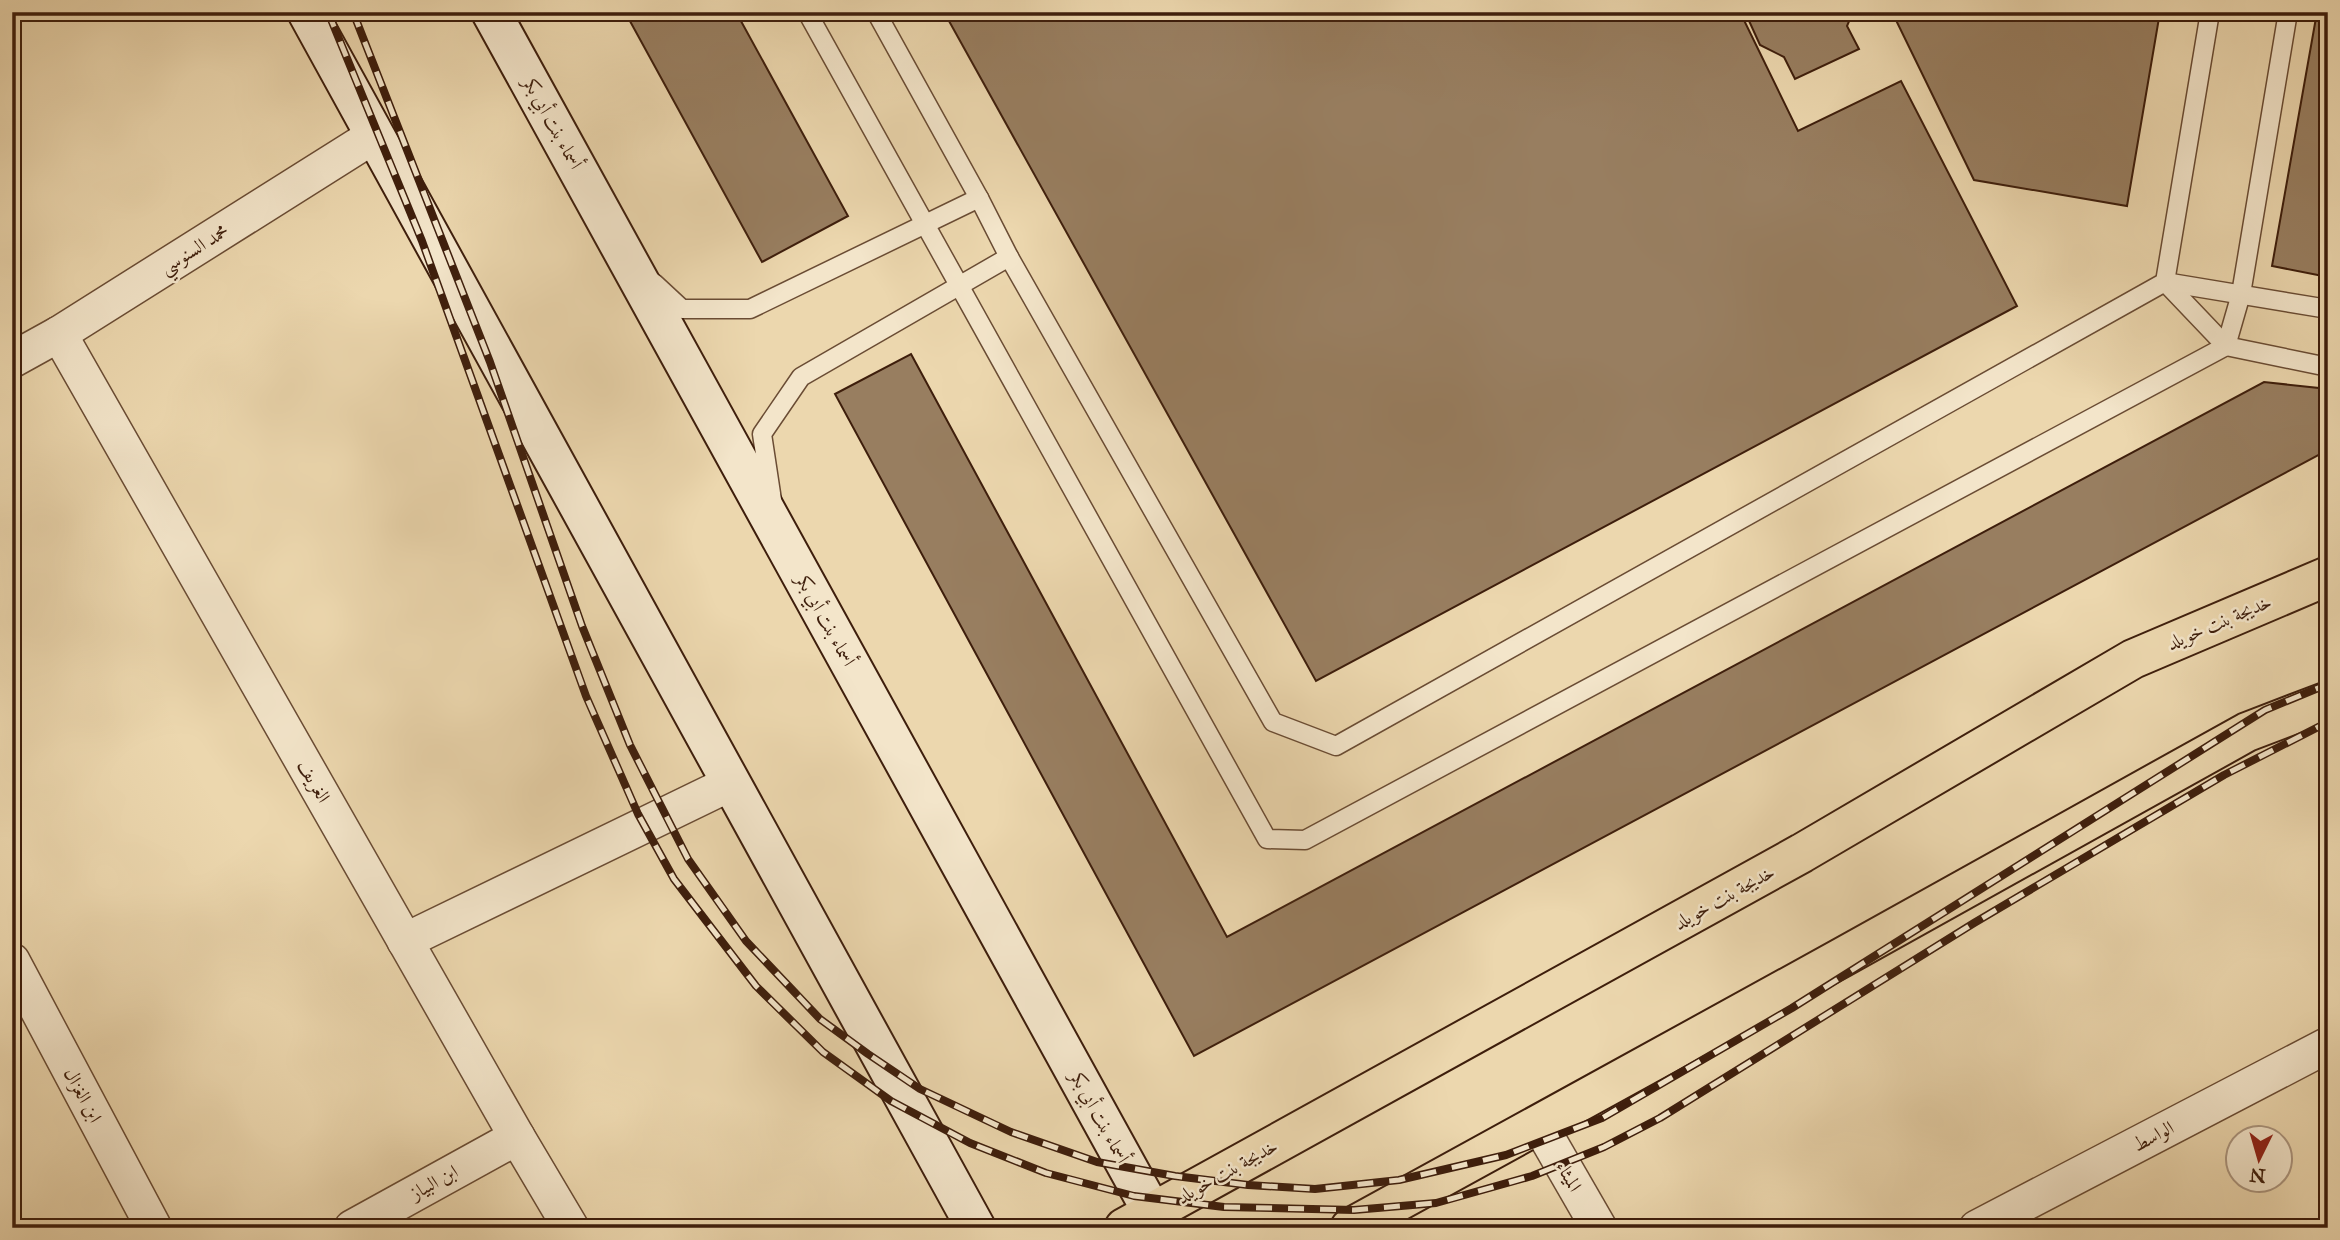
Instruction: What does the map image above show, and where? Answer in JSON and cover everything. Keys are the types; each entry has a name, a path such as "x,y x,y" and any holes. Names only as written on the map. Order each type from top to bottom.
{"main road":[{"path":"307,12 976,1228"},
{"name":"أسماء بنت أبي بكر","path":"491,12 777,531 1146,1223"},
{"name":"خديجة بنت خويلد","path":"1146,1223 1802,853 2133,659 2328,576"},
{"path":"1350,1228 2247,732 2328,701"}],"street":[{"name":"محمد السنوسي","path":"12,360 59,334 374,135"},
{"name":"الغريف","path":"59,334 571,1228"},
{"path":"405,941 731,783"},
{"name":"ابن الغزال","path":"12,961 155,1228"},
{"name":"الواسط","path":"1977,1228 2328,1045"},
{"name":"الميثاء","path":"1539,1124 1599,1228"},
{"name":"ابن البياز","path":"352,1228 517,1137"}],"lane":[{"path":"807,12 1267,839 1305,840 2226,346 2241,294 2288,12"},
{"path":"876,12 1009,257 1273,722 1336,747 2165,282 2328,309"},
{"path":"2165,282 2210,12"},
{"path":"629,261 682,309 750,309 979,198"},
{"path":"777,531 762,434 801,377 1009,257"},
{"path":"2165,282 2226,346 2328,367"}],"building":[{"path":"625,12 736,12 848,216 762,262"},
{"path":"944,12 1740,12 1798,131 1901,81 2017,306 1316,681"},
{"path":"1745,12 1853,12 1847,26 1859,49 1795,79 1784,57 1760,45"},
{"path":"1892,12 2160,12 2127,206 1974,180"},
{"path":"2317,12 2328,12 2328,277 2272,266"},
{"path":"911,354 1227,937 2264,382 2328,389 2328,450 1194,1056 835,394"}],"railway":[{"path":"328,12 422,241 586,696 638,814 674,879 756,986 823,1052 891,1101 970,1143 1046,1173 1134,1196 1224,1207 1354,1210 1436,1203 1532,1176 1604,1147 1660,1118 1974,923 2224,775 2328,722"},
{"path":"353,12 490,362 582,626 630,745 688,859 746,941 820,1019 920,1089 1011,1132 1097,1162 1175,1176 1248,1185 1315,1189 1399,1180 1506,1155 1602,1118 1792,1008 2265,710 2328,684"}]}
